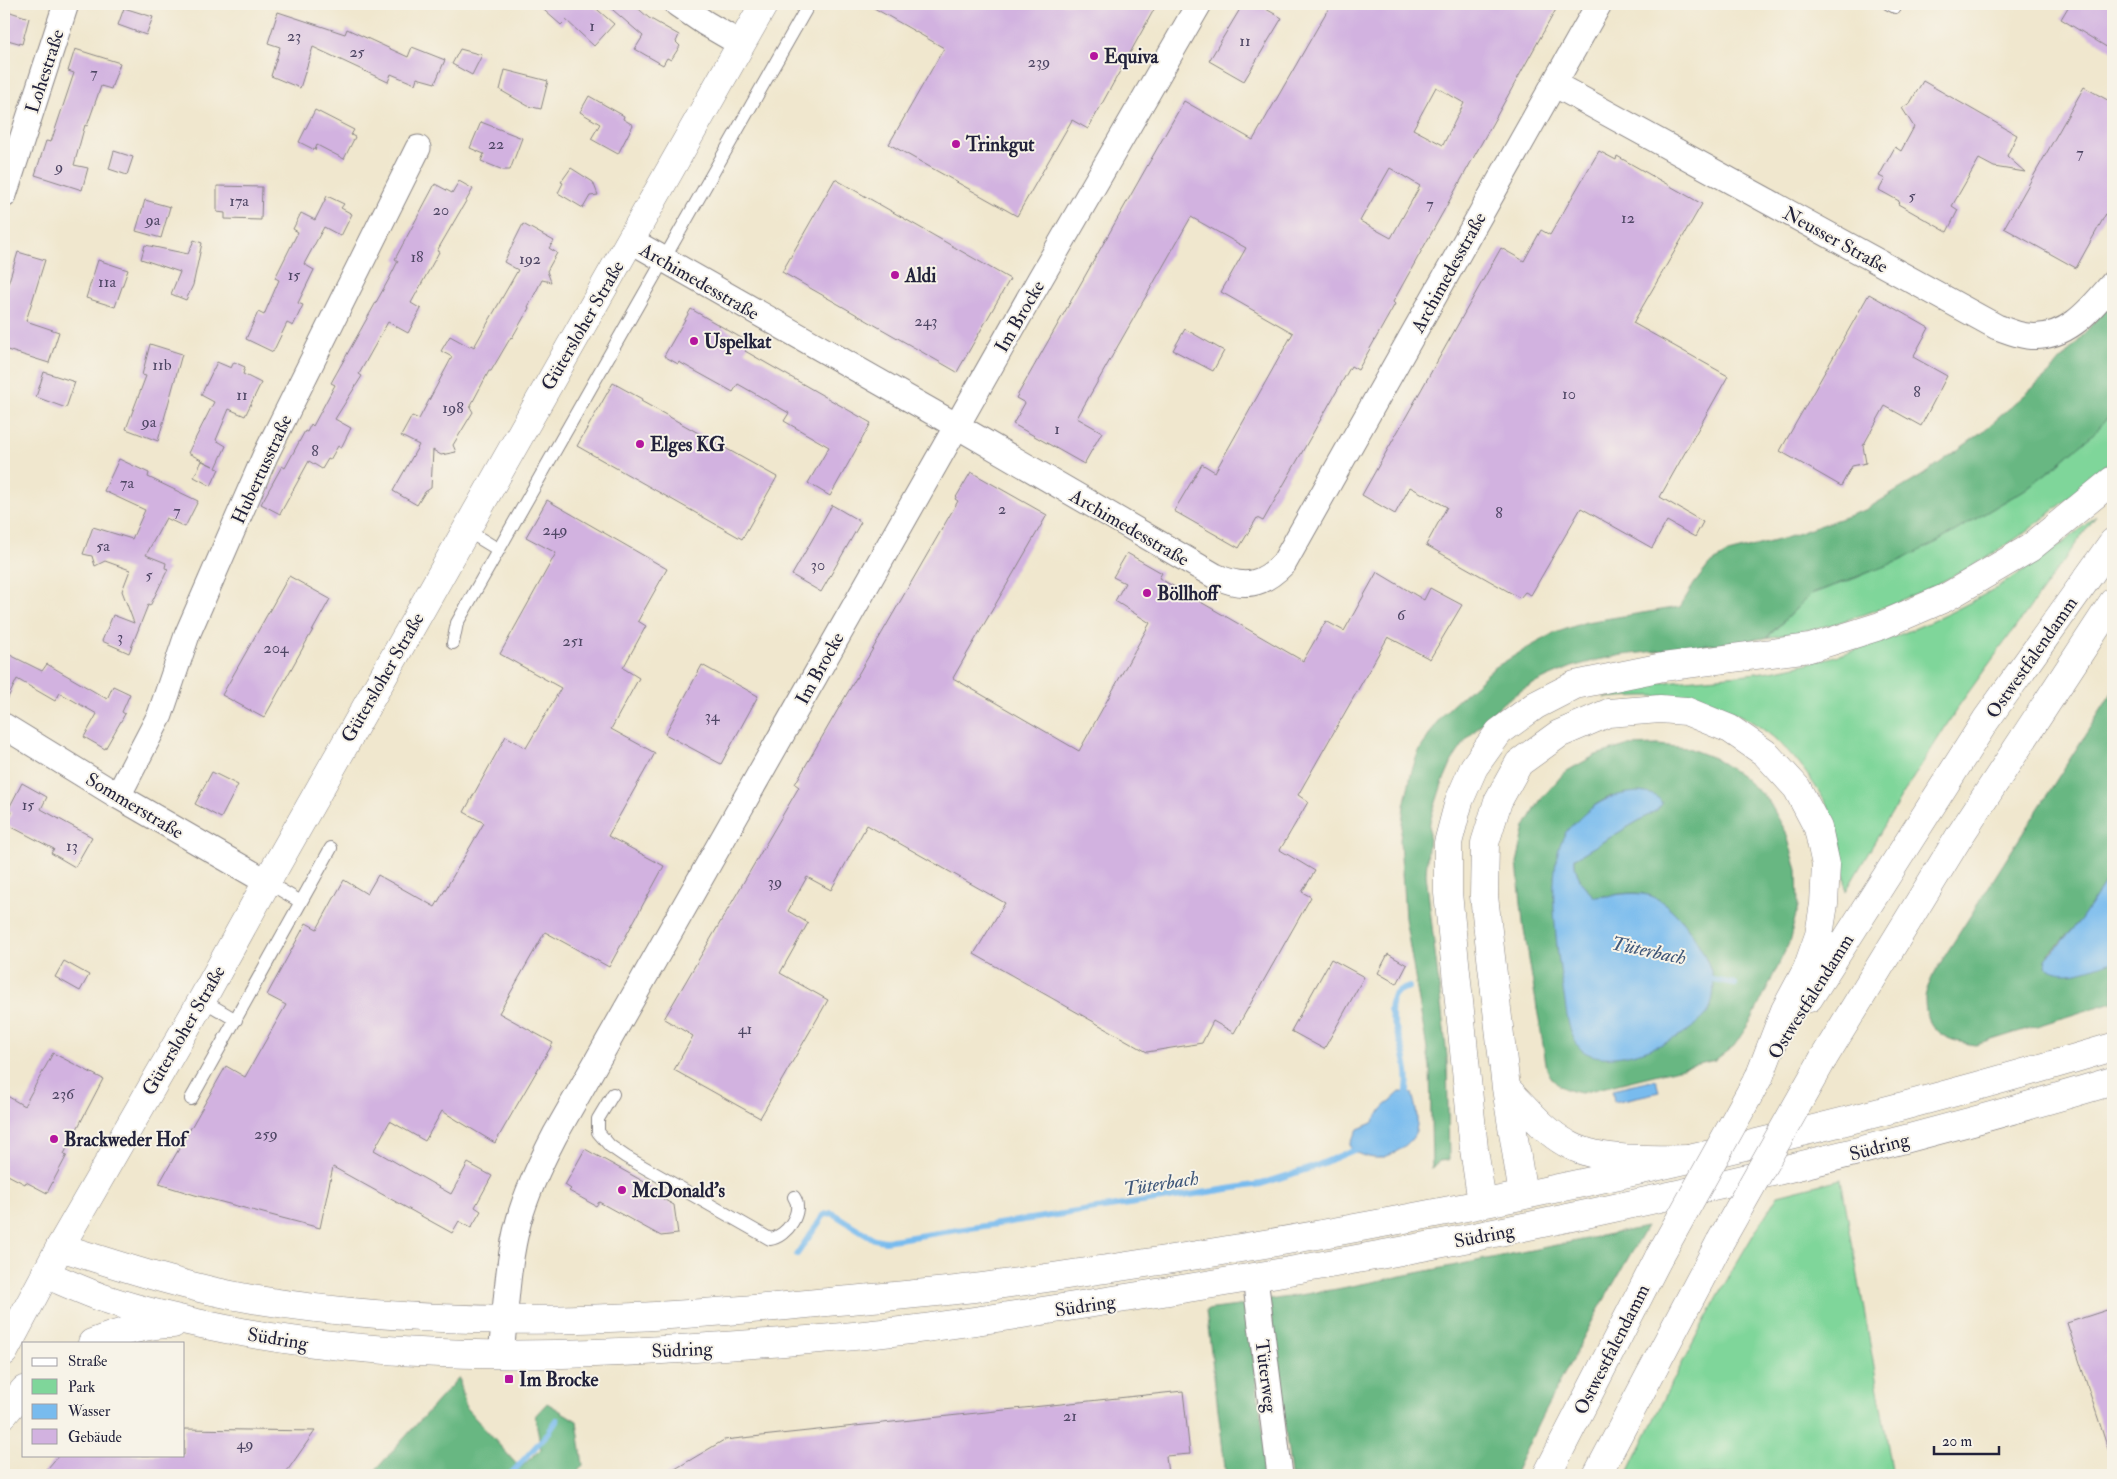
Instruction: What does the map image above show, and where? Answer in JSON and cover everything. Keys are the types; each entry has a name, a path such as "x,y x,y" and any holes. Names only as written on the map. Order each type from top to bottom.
{"main road":[{"name":"Gütersloher Straße","path":"4,1352 44,1274 202,1000 764,4"},
{"path":"1760,1075 1785,1010 1807,969 1819,935 1824,904 1826,865 1818,828 1797,788 1765,753 1730,729 1686,711 1660,709 1608,714 1558,734 1519,763 1498,801 1485,843 1484,896 1506,1088 1523,1195 1509,1230 1482,1203 1474,1149 1448,893 1448,843 1459,801 1474,767 1498,732 1536,705 1575,685 1663,667 1810,648 1880,626 1945,598 2030,548 2113,480"},
{"name":"Ostwestfalendamm","path":"1547,1475 1659,1256 1760,1075 1986,720 2113,542"},
{"name":"Ostwestfalendamm","path":"1597,1475 1720,1242 1823,1059 1959,837 2113,602"},
{"name":"Südring","path":"60,1247 119,1266 215,1292 254,1299 387,1315 557,1321 742,1311 974,1288 1252,1247 1482,1203 1691,1159 1812,1130 2020,1075 2113,1047"},
{"name":"Südring","path":"44,1274 100,1298 153,1314 205,1326 343,1347 418,1352 501,1354 654,1350 746,1345 898,1331 1059,1309 1255,1278 1509,1230 1712,1188 1822,1161 2031,1106 2113,1081"},
{"path":"1506,1088 1545,1128 1569,1145 1592,1153 1620,1158 1691,1159"},
{"path":"94,1342 106,1337 155,1325 205,1326"},
{"path":"4,1414 22,1392"}],"street":[{"name":"Lohestraße","path":"4,195 66,4"},
{"path":"677,4 741,44"},
{"name":"Im Brocke","path":"501,1354 513,1252 519,1221 545,1154 957,426 1199,4"},
{"name":"Archimedesstraße","path":"630,240 957,426 1215,576 1228,582 1245,585 1269,577 1284,563 1599,4"},
{"name":"Neusser Straße","path":"1554,84 1996,327 2027,336 2046,335 2066,329 2088,313 2113,283"},
{"name":"Hubertusstraße","path":"118,796 160,714 187,635 265,456 418,148"},
{"name":"Sommerstraße","path":"4,727 118,796 267,882"},
{"name":"Tüterweg","path":"1255,1278 1280,1475"}],"lane":[{"path":"453,643 457,623 662,259 809,4"},
{"path":"466,530 499,550"},
{"path":"192,1099 331,848"},
{"path":"267,882 301,902"},
{"path":"202,1000 236,1020"},
{"path":"613,1094 598,1119 597,1124 600,1137 626,1157 660,1177 770,1239 776,1238 788,1229 798,1209 798,1202 794,1197"}],"green space":[{"path":"2113,300 2113,412 2094,433 2056,466 2024,490 1937,542 1899,561 1811,594 1766,638 1623,655 1572,667 1525,688 1504,702 1467,739 1452,761 1430,821 1426,874 1447,1056 1449,1160 1439,1161 1432,1169 1430,1067 1405,918 1400,840 1404,806 1412,770 1418,753 1441,716 1494,668 1555,633 1586,622 1680,607 1694,584 1709,565 1728,553 1782,539 1865,510 1923,475 1981,433 2050,373"},
{"path":"2113,412 2113,459 2053,511 1996,552 1944,581 1890,605 1834,624 1767,638 1811,594 1856,578 1937,542 2024,490 2056,466 2094,433"},
{"path":"2096,516 1960,704 1901,797 1846,891 1840,838 1830,810 1809,777 1789,752 1767,732 1744,717 1719,707 1693,700 1636,696 1605,698 1667,682 1772,671 1872,645 1952,612 1989,592 2026,569"},
{"path":"2113,691 2113,871 2081,919 2045,959 2047,967 2070,973 2113,961 2113,1002 1976,1045 1947,1038 1933,1027 1926,1011 1925,996 1934,973"},
{"path":"1658,745 1688,748 1716,759 1740,775 1768,800 1786,832 1797,870 1798,906 1789,943 1752,1019 1734,1046 1715,1060 1581,1093 1560,1086 1553,1080 1547,1069 1523,923 1517,863 1525,827 1541,799 1565,772 1596,755 1626,746","holes":["1611,796 1657,810 1575,858 1576,868 1583,885 1595,897 1629,893 1642,894 1659,900 1670,908 1690,931 1698,944 1714,981 1625,1055 1608,1057 1593,1055 1566,1006 1557,948 1554,901 1555,875 1566,832 1595,805"]},
{"path":"1841,1179 1893,1475 1627,1475 1698,1333 1778,1195"},
{"path":"1646,1227 1596,1314 1542,1416 1514,1475 1291,1475 1269,1300 1337,1289"},
{"path":"1246,1305 1269,1475 1226,1475 1206,1310"},
{"path":"459,1377 466,1408 520,1468 541,1449 535,1416 547,1403 577,1421 583,1465 575,1475 371,1475"}],"water":[{"path":"1640,792 1656,796 1662,804 1657,810 1575,858 1578,874 1583,885 1595,897 1641,894 1648,895 1669,907 1689,930 1705,955 1713,979 1713,998 1710,1009 1702,1020 1669,1041 1627,1055 1607,1057 1591,1055 1579,1047 1575,1041 1568,1019 1554,909 1555,866 1559,847 1566,832 1584,814 1598,804 1613,797"},
{"path":"2113,871 2113,961 2080,972 2071,973 2054,971 2047,967 2045,959 2081,919"},
{"path":"1656,1080 1659,1092 1614,1102 1612,1090"},
{"path":"1400,1092 1412,1093 1417,1117 1414,1136 1399,1150 1381,1158 1364,1156 1353,1151 1350,1145 1358,1129 1372,1123 1383,1108"}],"building":[{"path":"537,4 591,4 614,24 594,46 566,20 561,25"},
{"path":"606,4 633,4 649,18 679,35 676,42 680,46 671,60 667,58 663,65 635,49 643,36"},
{"path":"867,4 1157,4 1088,129 1072,120 1017,216 889,144 944,48"},
{"path":"1243,4 1257,4 1282,18 1244,81 1209,61"},
{"path":"1331,4 1559,4 1393,302 1395,304 1358,370 1351,366 1263,521 1257,518 1239,548 1174,511 1202,464 1215,472 1293,333 1221,292 1246,248 1191,217 1077,418 1102,432 1084,464 1013,424 1025,403 1016,398 1184,101 1253,140","holes":["1436,87 1464,103 1443,145 1413,129","1390,168 1420,186 1391,238 1360,221"]},
{"path":"2070,4 2113,4 2113,51 2061,19"},
{"path":"124,8 153,17 146,35 118,25"},
{"path":"4,10 29,18 22,44 4,39"},
{"path":"278,12 345,34 347,29 408,57 412,47 445,60 435,83 417,78 415,84 391,74 388,82 313,47 300,88 271,76 280,47 268,43"},
{"path":"75,49 120,63 111,89 101,86 87,126 85,125 74,165 88,168 82,190 35,175 46,141 51,142 74,73 68,71"},
{"path":"460,49 482,55 472,75 452,64"},
{"path":"505,70 548,81 541,109 528,106 500,90"},
{"path":"1923,81 2017,135 2007,156 2025,172 1994,167 1979,159 1952,206 1958,210 1947,232 1898,204 1899,201 1879,190 1885,179 1879,176 1895,147 1901,151 1914,127 1902,108 1910,103"},
{"path":"2084,87 2113,103 2113,201 2076,268 2004,228"},
{"path":"589,96 624,116 623,119 633,125 618,154 591,139 600,124 580,112"},
{"path":"315,110 354,130 351,135 355,137 344,159 317,145 315,150 299,142"},
{"path":"481,122 522,138 510,170 503,170 481,161 484,154 470,148"},
{"path":"114,151 133,157 127,175 109,169"},
{"path":"1599,151 1616,160 1617,156 1702,204 1633,323 1728,376 1660,497 1703,522 1695,537 1667,521 1652,548 1581,508 1531,595 1525,592 1520,598 1426,545 1447,507 1410,487 1395,514 1362,495 1501,248 1524,261 1541,230 1550,235"},
{"path":"571,168 593,182 598,195 590,196 583,208 558,193 563,183 561,182"},
{"path":"835,179 1010,279 957,372 782,272"},
{"path":"459,181 473,189 437,251 439,252 411,303 421,309 408,333 388,322 359,374 362,376 335,419 351,428 341,448 338,446 322,469 309,461 280,514 261,504 282,466 285,468 305,431 307,432 311,424 313,426 335,385 331,383 389,279 398,261 395,259 435,184 452,193"},
{"path":"217,186 262,187 261,220 225,219 225,213 217,212"},
{"path":"327,196 344,204 341,208 352,214 341,236 324,227 304,264 314,270 298,303 303,305 293,326 287,323 273,352 246,339 258,312 264,315 279,280 275,278 298,232 293,229 301,213 315,220"},
{"path":"145,200 170,207 161,238 136,231"},
{"path":"523,224 554,241 549,248 557,253 547,271 551,282 542,280 512,338 491,371 489,371 470,407 473,412 453,445 456,452 441,455 433,450 431,488 425,492 417,505 393,491 419,445 401,436 412,416 419,419 452,357 441,351 450,336 470,347 471,345 474,347 518,270 504,262"},
{"path":"194,240 202,243 193,285 186,300 171,294 180,272 141,259 145,245 188,254"},
{"path":"18,252 45,260 26,321 59,332 49,363 4,349 4,297"},
{"path":"98,260 128,270 115,307 86,298"},
{"path":"1869,294 1929,328 1913,357 1947,376 1921,426 1885,406 1863,446 1866,463 1852,466 1841,486 1780,451"},
{"path":"691,309 750,343 745,351 871,423 830,496 808,483 829,447 784,421 789,413 738,384 733,392 679,362 678,364 664,356"},
{"path":"1185,329 1224,351 1213,371 1173,350"},
{"path":"150,344 182,354 158,441 126,429 146,376 142,375"},
{"path":"217,362 231,368 234,362 245,367 243,374 261,383 245,416 229,409 216,440 226,446 216,468 219,469 211,486 194,477 202,461 213,466 188,453 214,402 201,395"},
{"path":"44,372 75,382 66,408 36,397"},
{"path":"613,383 642,399 641,401 777,477 742,539 577,446"},
{"path":"119,459 149,473 148,477 198,501 185,527 166,518 146,555 166,563 165,568 168,569 150,606 148,605 129,653 102,641 113,615 134,623 122,591 130,570 105,561 95,566 92,556 83,554 93,527 132,539 145,510 104,491"},
{"path":"971,472 1047,515 953,678 1079,751 1150,623 1115,601 1125,583 1113,577 1127,553 1162,573 1159,578 1303,661 1326,621 1344,631 1377,572 1424,600 1430,588 1462,605 1430,659 1388,637 1298,795 1308,802 1280,850 1315,871 1302,892 1311,897 1234,1033 1213,1021 1202,1043 1147,1052 974,954 1005,903 867,825 831,890 807,877 788,911 808,923 780,973 828,1000 760,1118 674,1070 693,1036 664,1019 799,787 795,784 958,501 955,499"},
{"path":"547,500 667,569 638,621 646,626 623,668 639,678 611,729 655,753 608,836 664,866 609,967 545,932 499,1013 553,1043 495,1143 442,1111 425,1141 390,1121 374,1150 451,1194 468,1163 492,1176 475,1207 481,1211 471,1228 459,1221 452,1233 333,1167 320,1228 159,1184 226,1066 245,1077 286,1005 267,995 306,923 317,929 344,880 367,894 378,875 435,907 484,823 464,812 506,736 526,748 561,688 500,654 556,553 526,537"},
{"path":"832,505 861,522 821,592 792,575"},
{"path":"289,576 330,599 264,718 222,695"},
{"path":"4,652 42,671 47,664 107,699 113,686 130,694 122,712 125,714 105,749 84,737 97,714 60,693 55,701 17,679 4,706"},
{"path":"702,665 758,696 721,764 665,734"},
{"path":"212,772 238,785 221,818 195,804"},
{"path":"22,783 47,797 41,809 92,837 75,867 51,853 54,849 6,824 12,812 8,810"},
{"path":"1388,954 1407,965 1397,984 1378,973"},
{"path":"1331,959 1364,977 1324,1049 1291,1031"},
{"path":"64,961 89,975 80,991 55,977"},
{"path":"53,1053 103,1079 64,1154 67,1155 47,1193 4,1173 4,1094 24,1106"},
{"path":"585,1149 666,1194 663,1199 674,1205 678,1234 661,1236 599,1202 596,1206 569,1191 571,1189 565,1185"},
{"path":"2113,1308 2113,1454 2110,1455 2067,1323"},
{"path":"1183,1391 1190,1454 1166,1456 1168,1475 665,1475 724,1440"},
{"path":"185,1429 315,1431 285,1474 42,1475 58,1456 185,1456"}],"waterway":[{"name":"Tüterbach","path":"1707,979 1735,984"},
{"name":"Tüterbach","path":"1405,1100 1408,1077 1404,1054 1390,1010 1395,994 1409,987"},
{"name":"Tüterbach","path":"797,1254 824,1215 832,1213 874,1239 885,1241 1261,1184 1311,1168 1361,1147"},
{"name":"Tüterbach","path":"510,1475 549,1432 557,1420"}],"place":[{"name":"Equiva","path":"1094,56"},
{"name":"Trinkgut","path":"956,144"},
{"name":"Aldi","path":"895,275"},
{"name":"Uspelkat","path":"694,341"},
{"name":"Elges KG","path":"640,444"},
{"name":"Böllhoff","path":"1147,593"},
{"name":"Brackweder Hof","path":"54,1139"},
{"name":"McDonald's","path":"622,1190"},
{"name":"Im Brocke","path":"509,1379"}]}
